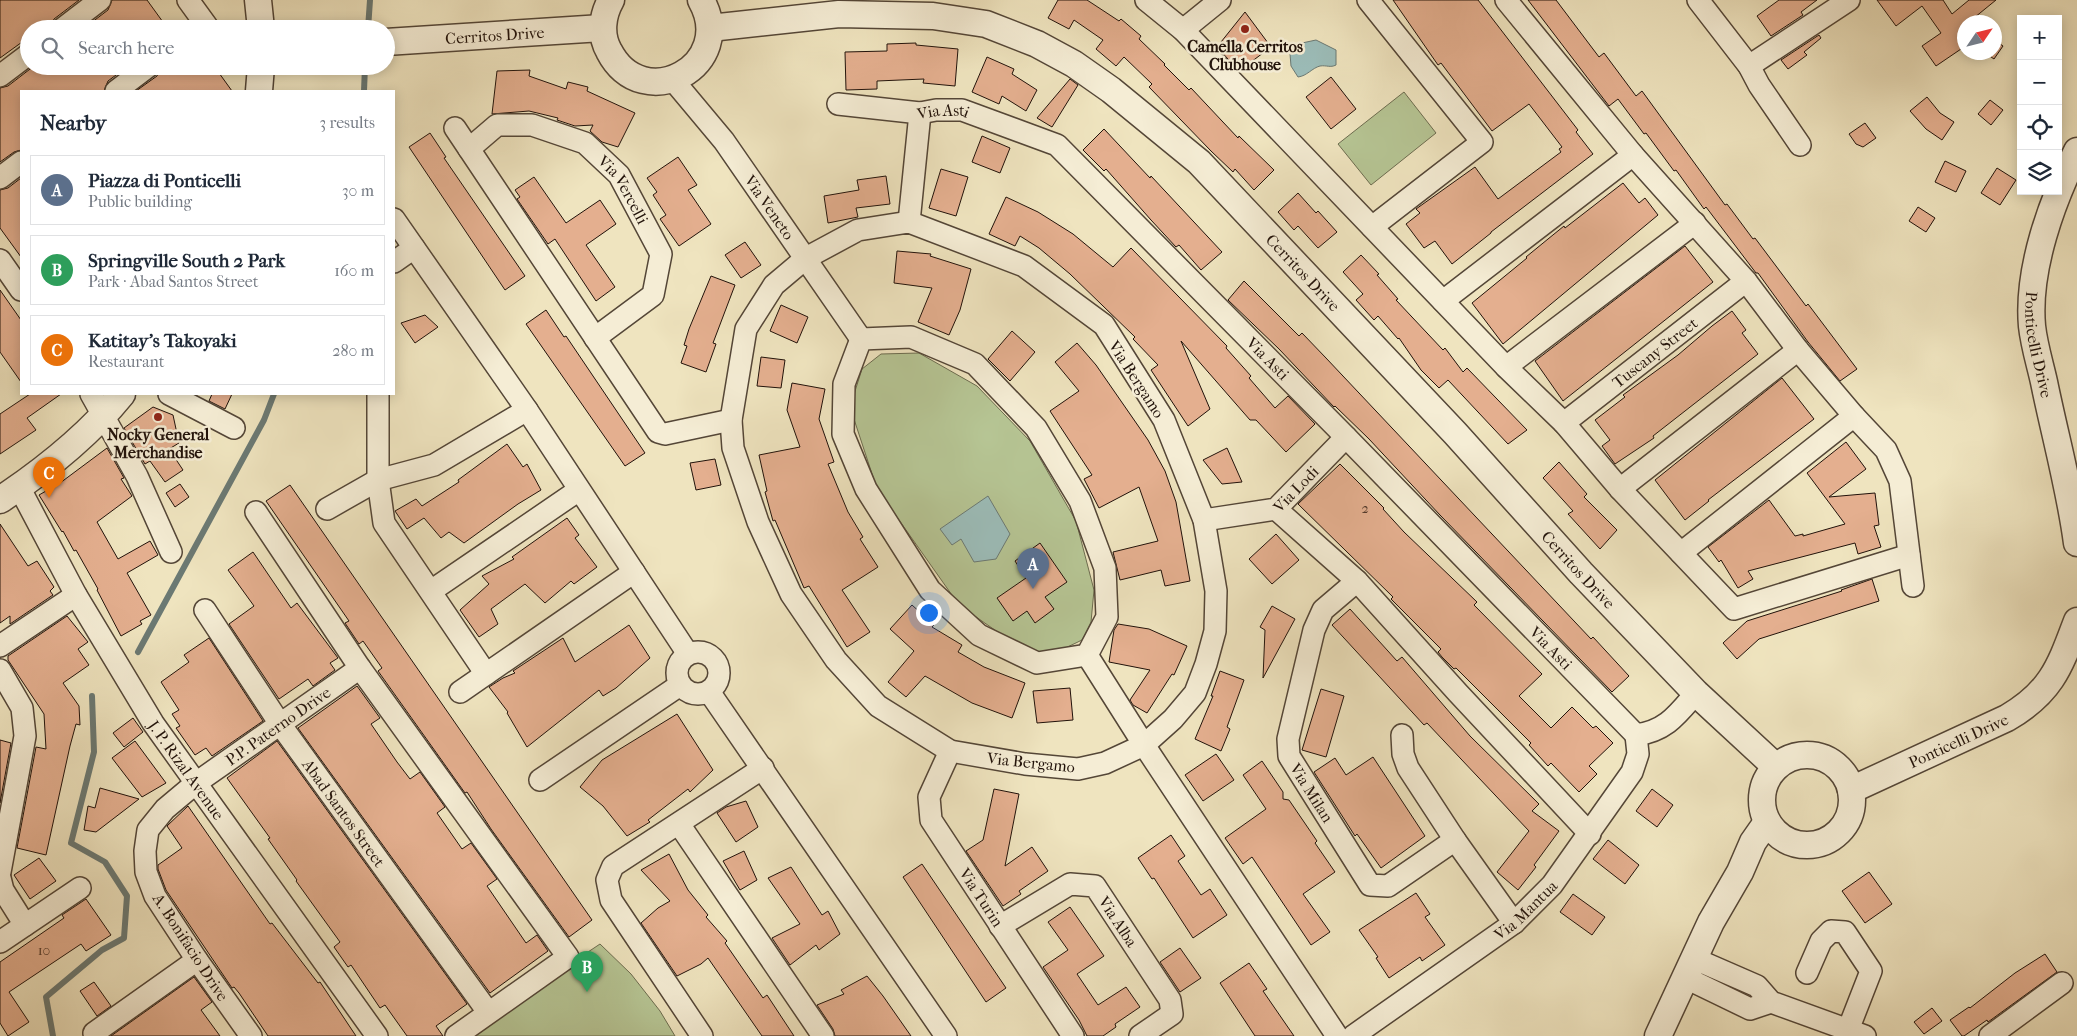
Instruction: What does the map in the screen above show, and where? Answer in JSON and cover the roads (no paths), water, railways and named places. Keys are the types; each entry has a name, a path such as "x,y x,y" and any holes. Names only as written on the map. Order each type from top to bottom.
{"street":[{"path":"74,20 100,0"},
{"path":"188,0 200,20"},
{"path":"258,0 259,20"},
{"path":"611,0 606,10 602,28 605,45 613,60 625,72 640,79 656,82 673,80 688,72 700,60 708,45 710,28 707,10 701,0"},
{"path":"1146,0 1182,30 1506,367 1564,423 1620,489 1734,609 1909,555"},
{"path":"1182,30 1220,0"},
{"path":"1368,0 1482,142 1372,227"},
{"path":"1506,0 1633,154 1746,281 1798,350 1854,416 1886,450 1900,481 1913,586"},
{"path":"1698,0 1749,66 1759,85 1800,145"},
{"path":"1749,66 1849,0"},
{"name":"Cerritos Drive","path":"710,28 839,14 933,16 986,24 1037,44 1074,64 1111,90 1199,162 1455,433 1581,573 1696,693 1776,766"},
{"name":"Cerritos Drive","path":"395,41 602,28"},
{"path":"0,76 20,61"},
{"path":"117,90 137,75"},
{"path":"259,90 260,75"},
{"name":"Via Veneto","path":"673,80 724,141 861,338"},
{"name":"Via Asti","path":"838,104 920,113 936,110 962,110 1057,145 1346,437 1636,735"},
{"path":"909,222 920,113"},
{"name":"Via Vercelli","path":"469,149 497,125 532,124 585,143 619,175 661,254 654,295 595,338"},
{"path":"455,128 658,432 665,434 731,420"},
{"name":"Ponticelli Drive","path":"2077,151 2053,205 2043,238 2036,266 2032,326 2058,447 2072,501 2077,543"},
{"path":"1443,301 1633,154"},
{"path":"0,178 20,163"},
{"path":"395,220 527,410 688,654"},
{"name":"Via Bergamo","path":"909,222 1024,266 1104,326 1164,420 1204,520 1216,591 1215,631 1206,664 1195,693 1173,719 1144,745 1105,763 1078,769 1025,764 950,751 878,706 836,660 791,594 758,522 733,448 731,420 746,329 774,285 806,258 858,230 909,222"},
{"path":"1506,367 1695,223"},
{"path":"395,261 414,248"},
{"name":"Tuscany Street","path":"1564,423 1746,281"},
{"path":"911,337 974,364 1036,428 1080,501 1105,568 1107,617 1087,654 1037,663 979,635 930,590 866,489 843,434 844,384 861,338 911,337"},
{"path":"1620,489 1798,350"},
{"path":"92,395 137,476 171,552"},
{"path":"10,494 70,448 104,416 121,395"},
{"path":"171,395 234,428"},
{"path":"378,395 378,480 384,523 486,674"},
{"path":"327,509 378,480 434,465 527,410"},
{"path":"1681,554 1854,416"},
{"name":"Via Lodi","path":"1204,520 1276,509 1346,437"},
{"path":"430,591 579,490"},
{"name":"J. P. Rizal Avenue","path":"10,494 76,595 153,723 377,1036"},
{"path":"1276,509 1357,582 1590,834"},
{"path":"256,512 360,668 568,957 456,1036"},
{"path":"460,692 634,572"},
{"name":"Via Milan","path":"1357,582 1323,610 1314,630 1288,739 1289,756 1370,885 1388,886 1455,840"},
{"path":"0,646 76,595"},
{"name":"Abad Santos Street","path":"205,610 280,724 488,1012"},
{"name":"Ponticelli Drive","path":"1850,790 2008,718 2025,708 2039,696 2050,681 2063,658 2077,621"},
{"path":"700,652 712,656 719,667 720,679 710,692 702,695 689,693 680,685 676,673 680,662 688,654 700,652"},
{"path":"1087,654 1144,745 1337,1036"},
{"name":"P.P. Paterno Drive","path":"196,783 360,668"},
{"path":"0,670 22,708 25,736 0,872"},
{"path":"540,780 680,685"},
{"path":"710,692 946,1036"},
{"path":"1636,735 1650,734 1665,726 1696,693"},
{"path":"1402,735 1403,754 1408,768 1455,840 1514,923"},
{"name":"Via Mantua","path":"1353,1036 1514,923 1552,885 1590,834 1632,772 1638,754 1636,735"},
{"name":"Via Turin","path":"950,751 929,797 931,820 1073,1036"},
{"path":"1811,756 1825,759 1845,777 1850,790 1852,804 1849,818 1841,830 1830,840 1816,845 1802,845 1788,841 1772,827 1763,808 1763,794 1766,781 1776,766 1798,757 1811,756"},
{"path":"702,1036 611,900 607,880 613,866 763,768"},
{"name":"A. Bonifacio Drive","path":"196,783 165,810 148,830 145,851 146,872 155,896 248,1035"},
{"path":"679,824 823,1036"},
{"path":"1658,1036 1711,922 1740,872 1753,842 1772,827"},
{"path":"0,878 3,890 25,925"},
{"name":"Via Alba","path":"1000,926 1070,884 1094,886 1170,1000 1172,1014 1140,1036"},
{"path":"0,942 80,888"},
{"path":"1690,968 1750,1009 1772,1002 1856,1033 1871,972 1845,932 1831,931 1821,941 1807,973"},
{"path":"94,1033 197,960"},
{"path":"1990,1036 2062,983"}],"water":[{"path":"1316,40 1336,50 1336,65 1320,66 1298,77 1291,66 1290,54 1302,43"},
{"path":"988,496 1010,534 996,559 974,562 961,539 952,545 940,529"}],"waterway":[{"path":"369,20 370,0"},
{"path":"364,90 365,75"},
{"path":"138,652 264,420 274,395"},
{"path":"53,1036 46,997 102,950 124,938 127,896 105,862 71,843 94,752 92,696"}],"place":[{"name":"Camella Cerritos Clubhouse","path":"1245,29"},
{"name":"Nocky General Merchandise","path":"158,417"},
{"name":"Katitay's Takoyaki","path":"49,498"},
{"name":"Piazza di Ponticelli","path":"1033,589"},
{"name":"Springville South 2 Park","path":"587,992"}]}
